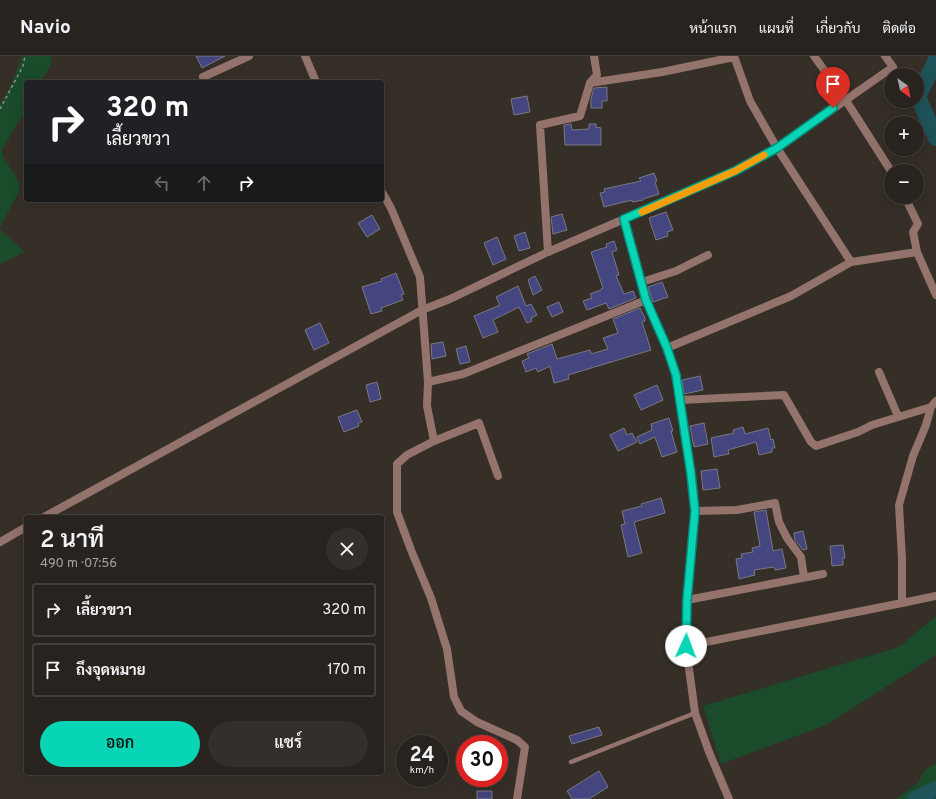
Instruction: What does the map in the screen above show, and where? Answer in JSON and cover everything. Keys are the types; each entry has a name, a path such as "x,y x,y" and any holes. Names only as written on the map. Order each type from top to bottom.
{"street":[{"path":"202,77 249,56"},
{"path":"305,56 315,80"},
{"path":"548,252 540,125 580,116 590,83 597,75 594,56"},
{"path":"814,56 845,100 886,164"},
{"path":"48,515 422,310 450,299 548,252 735,171 777,148 893,67 885,56"},
{"path":"590,83 662,72 734,57 750,101 777,148 851,262"},
{"path":"384,196 391,208 420,277 428,382 427,406 434,441"},
{"path":"908,204 918,224 912,232 917,252 936,295"},
{"path":"624,219 646,300 667,348 676,375 695,511 687,600 686,646 695,713 709,752 729,799"},
{"path":"667,348 791,296 851,262 917,252"},
{"path":"642,282 676,271 708,255"},
{"path":"428,382 464,374 646,300"},
{"path":"879,372 898,416"},
{"path":"680,400 784,396 811,442 816,446 933,404"},
{"path":"902,603 902,558 899,505 913,456 933,404"},
{"path":"498,476 479,423 434,441 407,455 397,464 398,512 411,550 431,598 446,649 454,697 460,711 476,722 517,740 525,747 517,799"},
{"path":"695,511 737,510 775,503 779,522 787,538 801,557 804,578"},
{"path":"0,542 24,528"},
{"path":"687,600 823,574"},
{"path":"686,646 936,596"}],"lane":[{"path":"571,762 695,713"}],"path":[{"path":"0,109 23,66 25,56"}],"green space":[{"path":"22,56 50,56 52,62 42,80 24,80 24,113 2,149 5,160 15,174 19,185 19,192 0,227 0,104 11,85"},
{"path":"0,230 25,252 0,264"},
{"path":"936,616 936,655 826,725 721,764 703,706 899,647"},
{"path":"936,763 936,799 896,799 918,783 924,771"}],"building":[{"path":"196,56 225,56 202,68"},
{"path":"607,87 607,101 602,101 602,108 591,108 591,99 594,88"},
{"path":"527,96 530,112 514,115 511,99"},
{"path":"571,124 572,130 589,129 589,124 596,124 596,127 601,128 601,145 565,145 564,125"},
{"path":"654,173 659,194 643,200 632,202 632,200 604,207 600,193 605,192 604,189 641,181 639,178"},
{"path":"666,212 673,230 667,232 668,236 656,240 649,218"},
{"path":"562,214 567,230 553,234 551,217"},
{"path":"372,215 380,229 367,237 358,223"},
{"path":"525,232 530,248 519,251 514,236"},
{"path":"497,237 506,259 493,265 484,243"},
{"path":"614,241 617,250 612,252 619,275 616,276 624,294 633,291 636,298 609,309 606,303 587,310 583,301 592,298 590,294 603,288 591,252 607,247 606,244"},
{"path":"396,273 404,294 401,295 403,300 381,308 382,311 371,314 362,287 382,281 381,279"},
{"path":"535,276 542,290 533,295 528,280"},
{"path":"662,282 668,297 653,302 648,287"},
{"path":"518,286 526,306 531,304 537,315 531,318 532,321 527,323 519,307 493,320 498,332 483,338 474,316 500,305 496,297"},
{"path":"559,302 563,312 552,317 547,307"},
{"path":"640,308 645,318 645,321 642,322 651,350 568,375 569,379 554,383 550,366 538,372 536,368 526,372 522,361 529,358 527,354 552,344 557,359 590,350 591,354 608,349 603,338 618,333 613,319"},
{"path":"320,323 329,343 314,350 305,330"},
{"path":"443,342 446,356 432,359 431,344"},
{"path":"466,346 470,362 460,364 456,349"},
{"path":"700,376 703,390 684,394 682,380"},
{"path":"377,382 381,399 370,402 366,385"},
{"path":"657,385 663,400 641,410 634,395"},
{"path":"357,410 362,422 358,423 359,426 344,432 338,417"},
{"path":"669,418 677,452 662,457 655,437 640,444 637,437 652,430 651,424"},
{"path":"704,423 708,444 694,447 690,426"},
{"path":"743,427 745,434 768,428 775,448 772,448 772,452 759,455 756,442 728,450 729,454 714,457 711,438 734,433 733,430"},
{"path":"624,428 627,435 632,433 637,442 618,451 610,435"},
{"path":"717,469 720,488 703,490 701,471"},
{"path":"661,498 665,513 634,522 642,553 628,557 621,525 625,524 622,511 642,506 641,504"},
{"path":"766,510 773,551 782,549 786,568 775,570 774,567 754,570 755,575 739,579 736,559 742,558 741,554 753,552 752,548 760,546 754,512"},
{"path":"803,531 807,549 803,550 795,540 794,533"},
{"path":"843,545 845,558 843,558 843,565 832,566 830,546"},
{"path":"599,727 602,735 572,744 569,736"},
{"path":"599,771 608,787 589,799 572,799 567,791"},
{"path":"477,791 492,791 492,799 477,799"}],"waterway":[{"path":"936,60 918,97 936,138"},
{"path":"915,799 936,789"}],"slow traffic":[{"path":"642,212 735,171 764,155"}],"route":[{"path":"686,646 687,600 695,511 691,474 676,375 667,348 646,300 624,219 735,171 777,148 833,108"}]}
